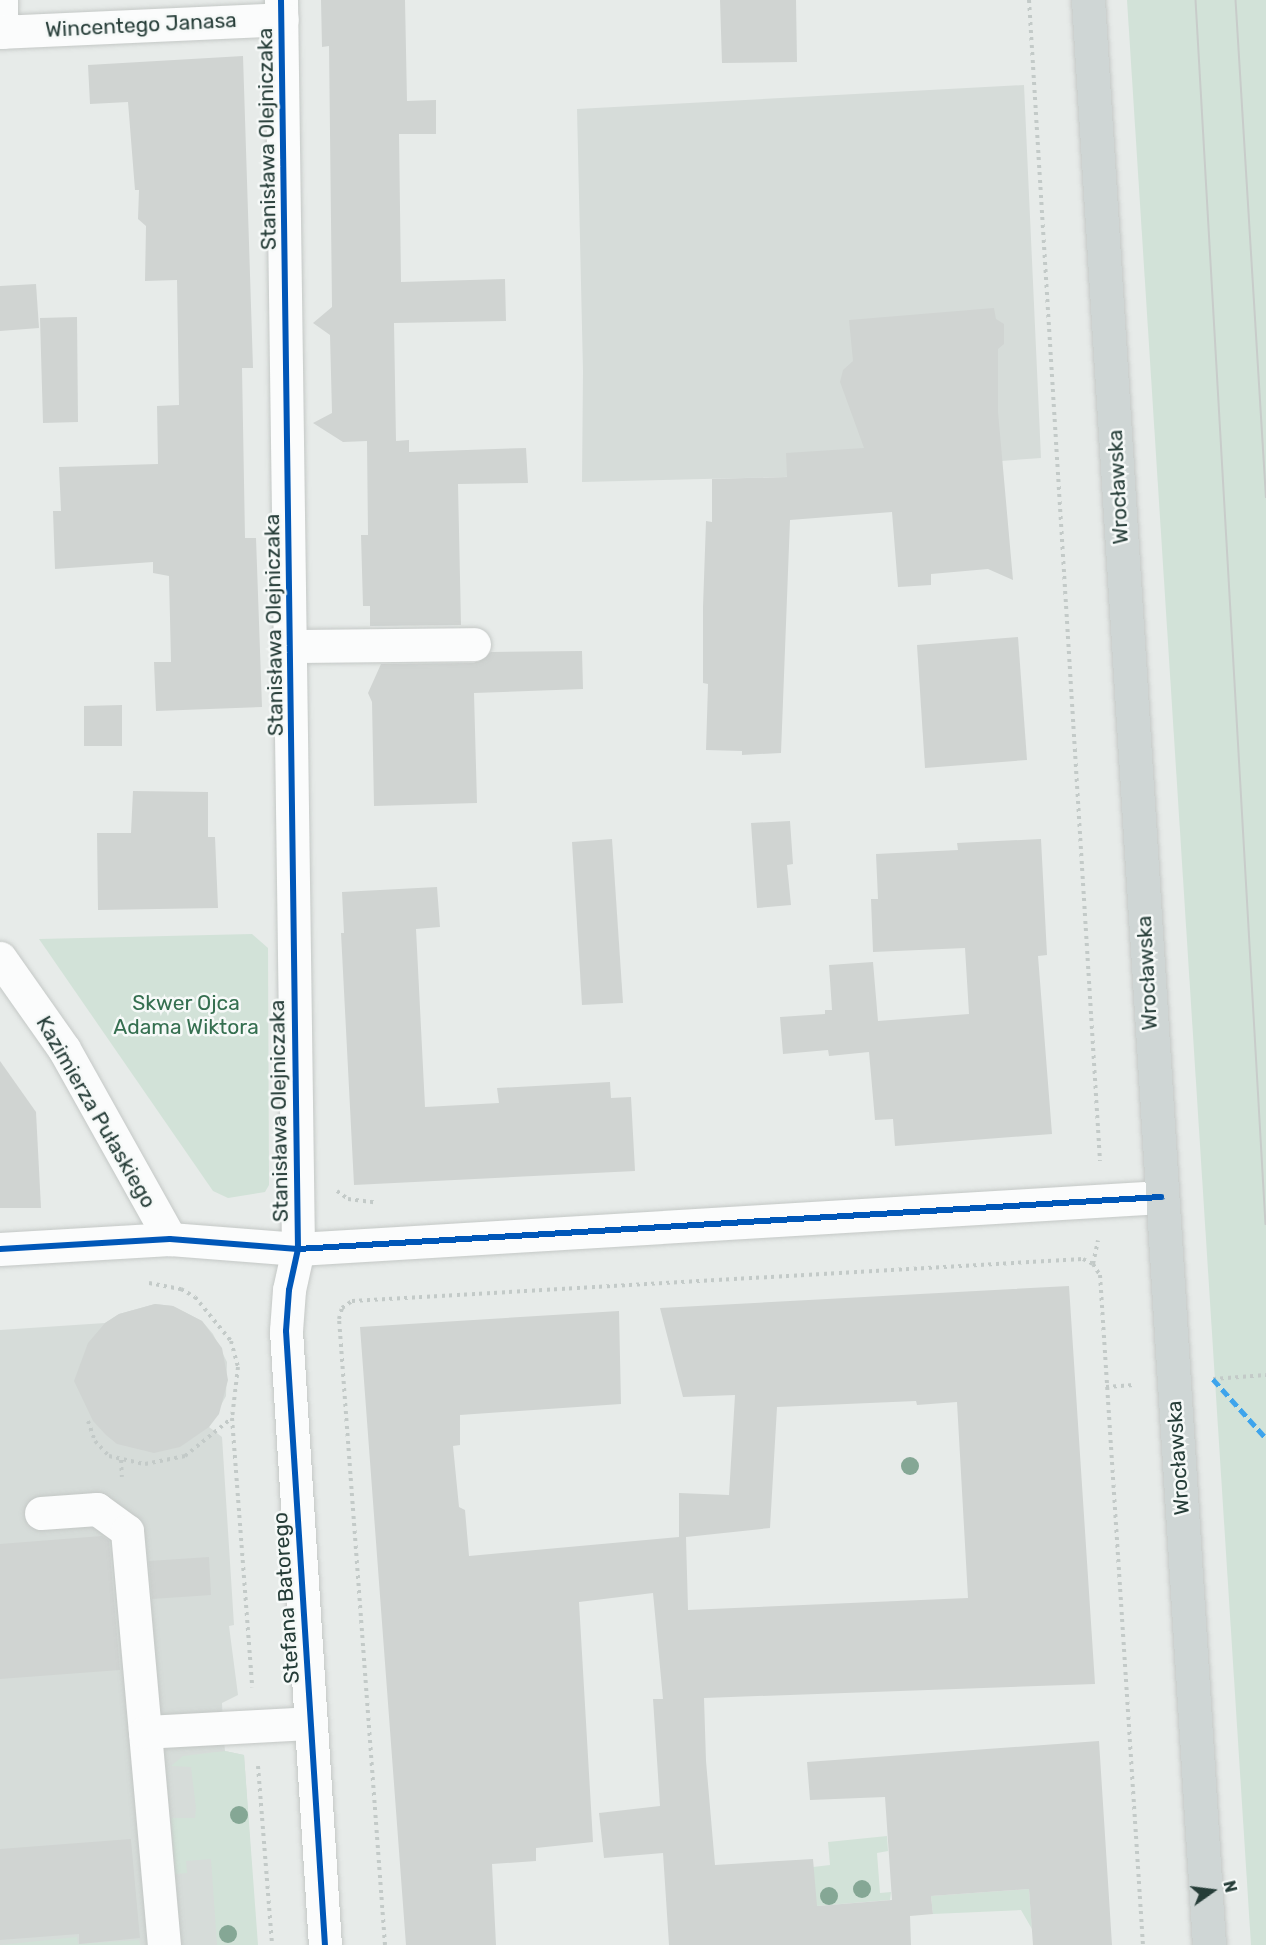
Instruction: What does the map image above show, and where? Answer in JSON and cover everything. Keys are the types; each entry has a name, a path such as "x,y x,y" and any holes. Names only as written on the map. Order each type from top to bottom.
{"main road":[{"name":"Wrocławska","path":"1088,0 1209,1945"}],"street":[{"name":"Wincentego Janasa","path":"1,21 281,10"},
{"name":"Stanisława Olejniczaka","path":"281,10 298,1249"},
{"path":"291,646 474,644"},
{"name":"Kazimierza Pułaskiego","path":"0,958 64,1050 170,1239"},
{"path":"0,1249 170,1239 298,1249 1161,1197"},
{"name":"Stefana Batorego","path":"298,1249 289,1290 286,1331 325,1945"},
{"path":"41,1513 97,1509 127,1531 164,1945"},
{"path":"145,1732 311,1723"}],"path":[{"path":"1029,0 1099,1122 1099,1164"},
{"path":"333,1182 348,1199 377,1202"},
{"path":"385,1945 339,1319 342,1308 352,1301 1083,1259 1093,1264 1100,1275 1143,1945"},
{"path":"144,1283 182,1289 209,1311 226,1333 238,1367 232,1418 272,1945"},
{"path":"88,1421 95,1441 109,1456 145,1464 185,1456 232,1418"}],"shaded area":[{"path":"1024,85 1041,458 784,477 582,482 583,371 577,109"},
{"path":"155,1304 173,1306 202,1321 213,1334 227,1362 226,1396 209,1427 222,1437 234,1625 229,1626 238,1695 222,1703 223,1727 225,1751 244,1755 257,1945 0,1945 0,1330 105,1323 119,1314"}],"green space":[{"path":"1127,0 1266,0 1266,1945 1251,1945"},
{"name":"Skwer Ojca Adama Wiktora","path":"252,934 268,948 269,1185 265,1192 228,1198 213,1191 39,939"},
{"path":"225,1751 244,1755 258,1945 217,1945 211,1859 186,1861 187,1873 175,1874 171,1818 195,1818 196,1808 191,1767 171,1766 183,1756"},
{"path":"887,1836 888,1851 877,1853 880,1893 891,1892 890,1900 816,1906 813,1867 830,1865 828,1842"},
{"path":"1029,1889 1032,1929 1021,1910 933,1914 931,1896"},
{"path":"77,1937 78,1944 139,1940 140,1945 0,1945"}],"building":[{"path":"321,0 405,0 407,101 436,100 436,134 399,134 401,282 505,279 506,321 394,323 396,441 409,440 409,452 526,448 528,483 458,484 461,625 370,626 370,606 363,606 361,535 368,535 367,441 343,442 313,423 332,413 330,335 313,323 332,307 329,46 322,47"},
{"path":"720,0 796,0 797,62 722,63"},
{"path":"243,56 253,368 242,368 245,538 256,538 262,707 156,711 154,662 171,662 169,576 153,573 153,562 55,569 53,511 61,511 59,467 158,464 157,406 179,405 177,280 145,281 146,226 138,219 139,190 135,190 128,102 90,104 88,65"},
{"path":"36,284 39,328 0,331 0,286"},
{"path":"994,308 996,319 1004,324 1004,344 998,349 998,412 1013,580 988,569 931,574 931,585 898,587 892,512 790,520 781,753 742,755 742,751 706,750 708,684 703,683 703,607 706,521 712,522 712,479 787,477 786,453 864,448 840,382 843,370 853,361 849,320"},
{"path":"77,317 78,422 43,423 40,318"},
{"path":"1018,637 1027,760 925,768 917,645"},
{"path":"582,651 583,689 474,693 477,803 374,806 372,702 368,693 381,664 474,663 491,652"},
{"path":"122,705 122,746 84,746 84,706"},
{"path":"133,791 208,792 208,837 215,837 218,908 98,910 97,833 131,833"},
{"path":"790,821 793,864 787,865 791,905 757,908 751,823"},
{"path":"612,839 623,1003 582,1005 572,842"},
{"path":"1041,839 1047,955 1038,956 1052,1134 895,1146 893,1119 875,1120 869,1052 829,1056 828,1050 783,1054 780,1017 825,1014 825,1010 832,1010 829,965 873,962 878,1021 969,1014 965,948 873,952 871,899 878,899 876,854 958,850 957,843"},
{"path":"437,887 440,927 416,929 425,1107 499,1103 497,1088 610,1082 611,1098 631,1097 635,1171 354,1185 341,933 344,933 342,892"},
{"path":"0,1061 36,1112 41,1208 0,1208"},
{"path":"1069,1286 1095,1684 704,1698 706,1761 715,1865 813,1859 817,1906 892,1900 885,1797 810,1800 807,1762 1099,1741 1112,1945 1033,1945 1029,1889 931,1896 933,1914 910,1916 911,1945 669,1945 663,1853 604,1858 599,1813 660,1806 653,1699 663,1699 653,1593 579,1602 593,1842 536,1848 536,1861 492,1864 496,1945 406,1945 360,1327 619,1311 621,1404 460,1415 460,1445 453,1446 459,1507 465,1510 469,1556 679,1537 679,1493 729,1495 735,1395 683,1397 660,1308","holes":["916,1401 917,1405 957,1402 968,1598 688,1610 686,1537 770,1528 777,1407"]},
{"path":"155,1304 173,1306 202,1321 222,1348 228,1380 219,1414 209,1427 180,1447 154,1453 117,1444 106,1435 93,1421 74,1381 88,1343 105,1323 119,1314"},
{"path":"102,1536 109,1541 120,1670 0,1679 0,1544"},
{"path":"209,1557 211,1595 152,1599 149,1561"},
{"path":"131,1839 140,1938 79,1944 79,1934 0,1940 0,1849"}],"tram line":[{"path":"1196,0 1266,1224"},
{"path":"1236,0 1266,497"}],"marked path":[{"path":"1213,1379 1266,1438"}],"cycle path":[{"path":"281,0 298,1249 289,1290 286,1331 325,1945"},
{"path":"0,1249 170,1239 298,1249 1161,1197"}]}
